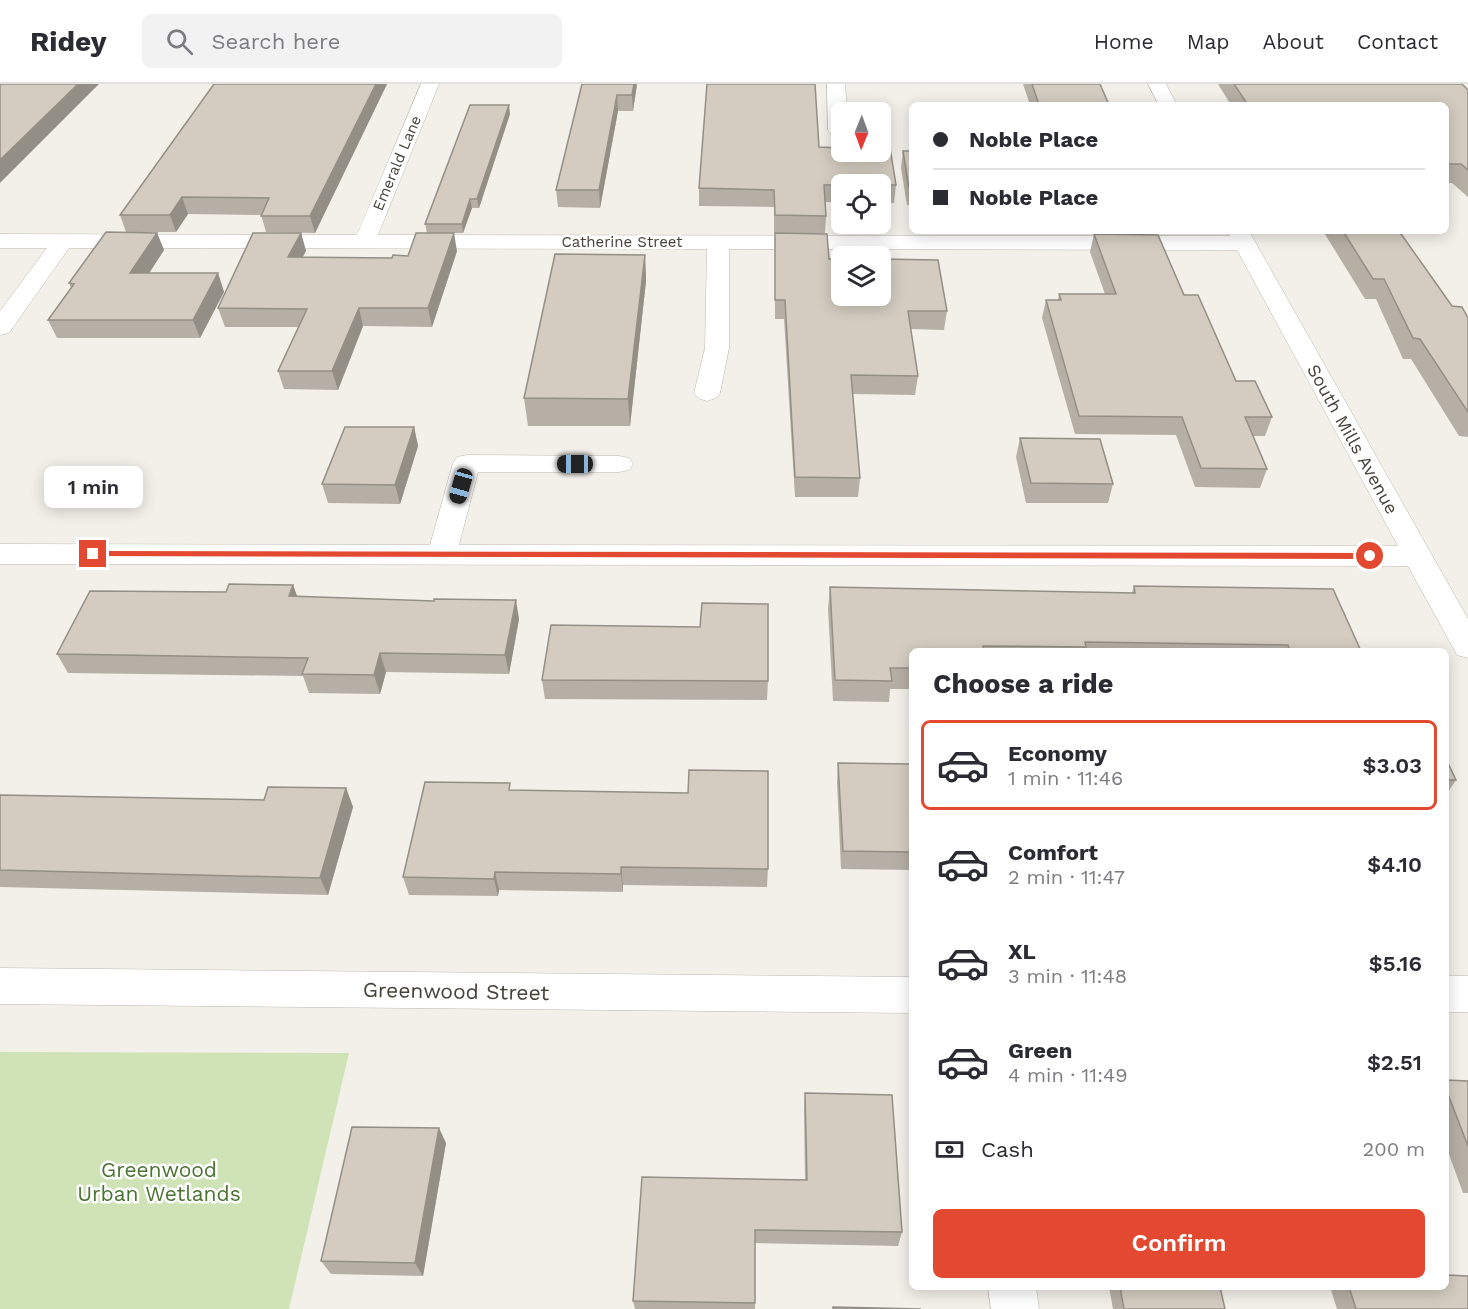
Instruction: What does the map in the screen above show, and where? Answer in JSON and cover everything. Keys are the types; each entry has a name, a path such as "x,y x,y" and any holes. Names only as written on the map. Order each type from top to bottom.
{"street":[{"name":"Emerald Lane","path":"365,241 430,84"},
{"path":"836,84 837,102"},
{"path":"1157,84 1166,102"},
{"name":"Catherine Street","path":"0,241 718,242 1241,237"},
{"name":"South Mills Avenue","path":"1241,237 1468,647"},
{"path":"0,328 63,241"},
{"path":"707,393 717,348 718,242"},
{"path":"442,555 467,463 619,464"},
{"path":"0,554 1418,556"},
{"name":"Greenwood Street","path":"0,987 909,995"},
{"path":"1449,994 1468,994"},
{"path":"1012,1290 1015,1309"}],"green space":[{"name":"Greenwood Urban Wetlands","path":"0,1052 349,1053 289,1309 0,1309"}],"building":[{"path":"0,84 78,84 0,160"},
{"path":"214,84 376,84 310,216 261,216 269,198 182,197 170,215 120,215"},
{"path":"582,84 634,84 632,95 617,95 599,190 556,190"},
{"path":"707,84 815,84 819,147 831,148 831,162 891,162 891,154 896,185 891,185 891,174 831,174 831,185 824,185 826,216 775,215 774,190 699,188"},
{"path":"1032,84 1100,84 1108,102 1038,102"},
{"path":"1234,84 1462,84 1468,90 1468,170 1461,164 1449,164 1449,102 1246,102"},
{"path":"470,105 509,105 477,199 470,199 462,224 425,224"},
{"path":"903,151 909,151 909,188"},
{"path":"106,232 157,233 130,273 218,273 193,320 48,320 74,284 69,283"},
{"path":"253,233 301,233 288,257 392,258 393,255 408,256 416,233 454,233 428,308 359,308 332,371 278,371 307,309 218,308"},
{"path":"775,233 827,234 829,259 831,259 831,306 891,306 891,259 938,260 947,311 908,311 918,376 851,375 860,478 795,477 785,300 775,300"},
{"path":"1094,234 1158,235 1184,295 1198,295 1236,381 1255,381 1272,417 1245,417 1267,469 1201,468 1182,417 1079,416 1046,300 1061,300 1059,294 1116,294"},
{"path":"1345,234 1401,234 1452,306 1462,307 1468,318 1468,412 1420,339 1413,338 1384,279 1373,279"},
{"path":"555,254 645,255 628,399 524,398"},
{"path":"345,427 414,427 395,485 322,484"},
{"path":"1020,438 1100,439 1113,484 1031,483"},
{"path":"229,584 293,585 289,596 434,601 434,599 516,600 505,655 380,653 374,675 302,674 308,658 57,654 90,591 226,592"},
{"path":"1134,586 1333,589 1360,648 1085,642 1086,647 909,648 909,668 890,668 892,681 835,680 830,587 1135,593"},
{"path":"702,603 768,604 768,681 542,680 551,625 700,627"},
{"path":"838,763 909,764 909,852 843,851"},
{"path":"1449,765 1456,780 1449,780"},
{"path":"689,770 768,771 768,869 621,867 621,874 495,872 494,879 403,877 425,782 510,783 509,790 688,793"},
{"path":"268,787 346,788 320,878 0,870 0,795 264,800"},
{"path":"1449,1080 1468,1081 1468,1146 1449,1097"},
{"path":"805,1093 892,1095 902,1232 755,1230 755,1303 633,1301 642,1177 807,1180"},
{"path":"352,1127 439,1128 415,1263 321,1261"},
{"path":"1449,1275 1468,1276 1468,1309 1356,1309 1350,1290 1449,1290"},
{"path":"1121,1290 1221,1290 1225,1309 1124,1309"},
{"path":"833,1307 921,1309 833,1309"}],"route":[{"path":"93,554 1370,556"}]}
